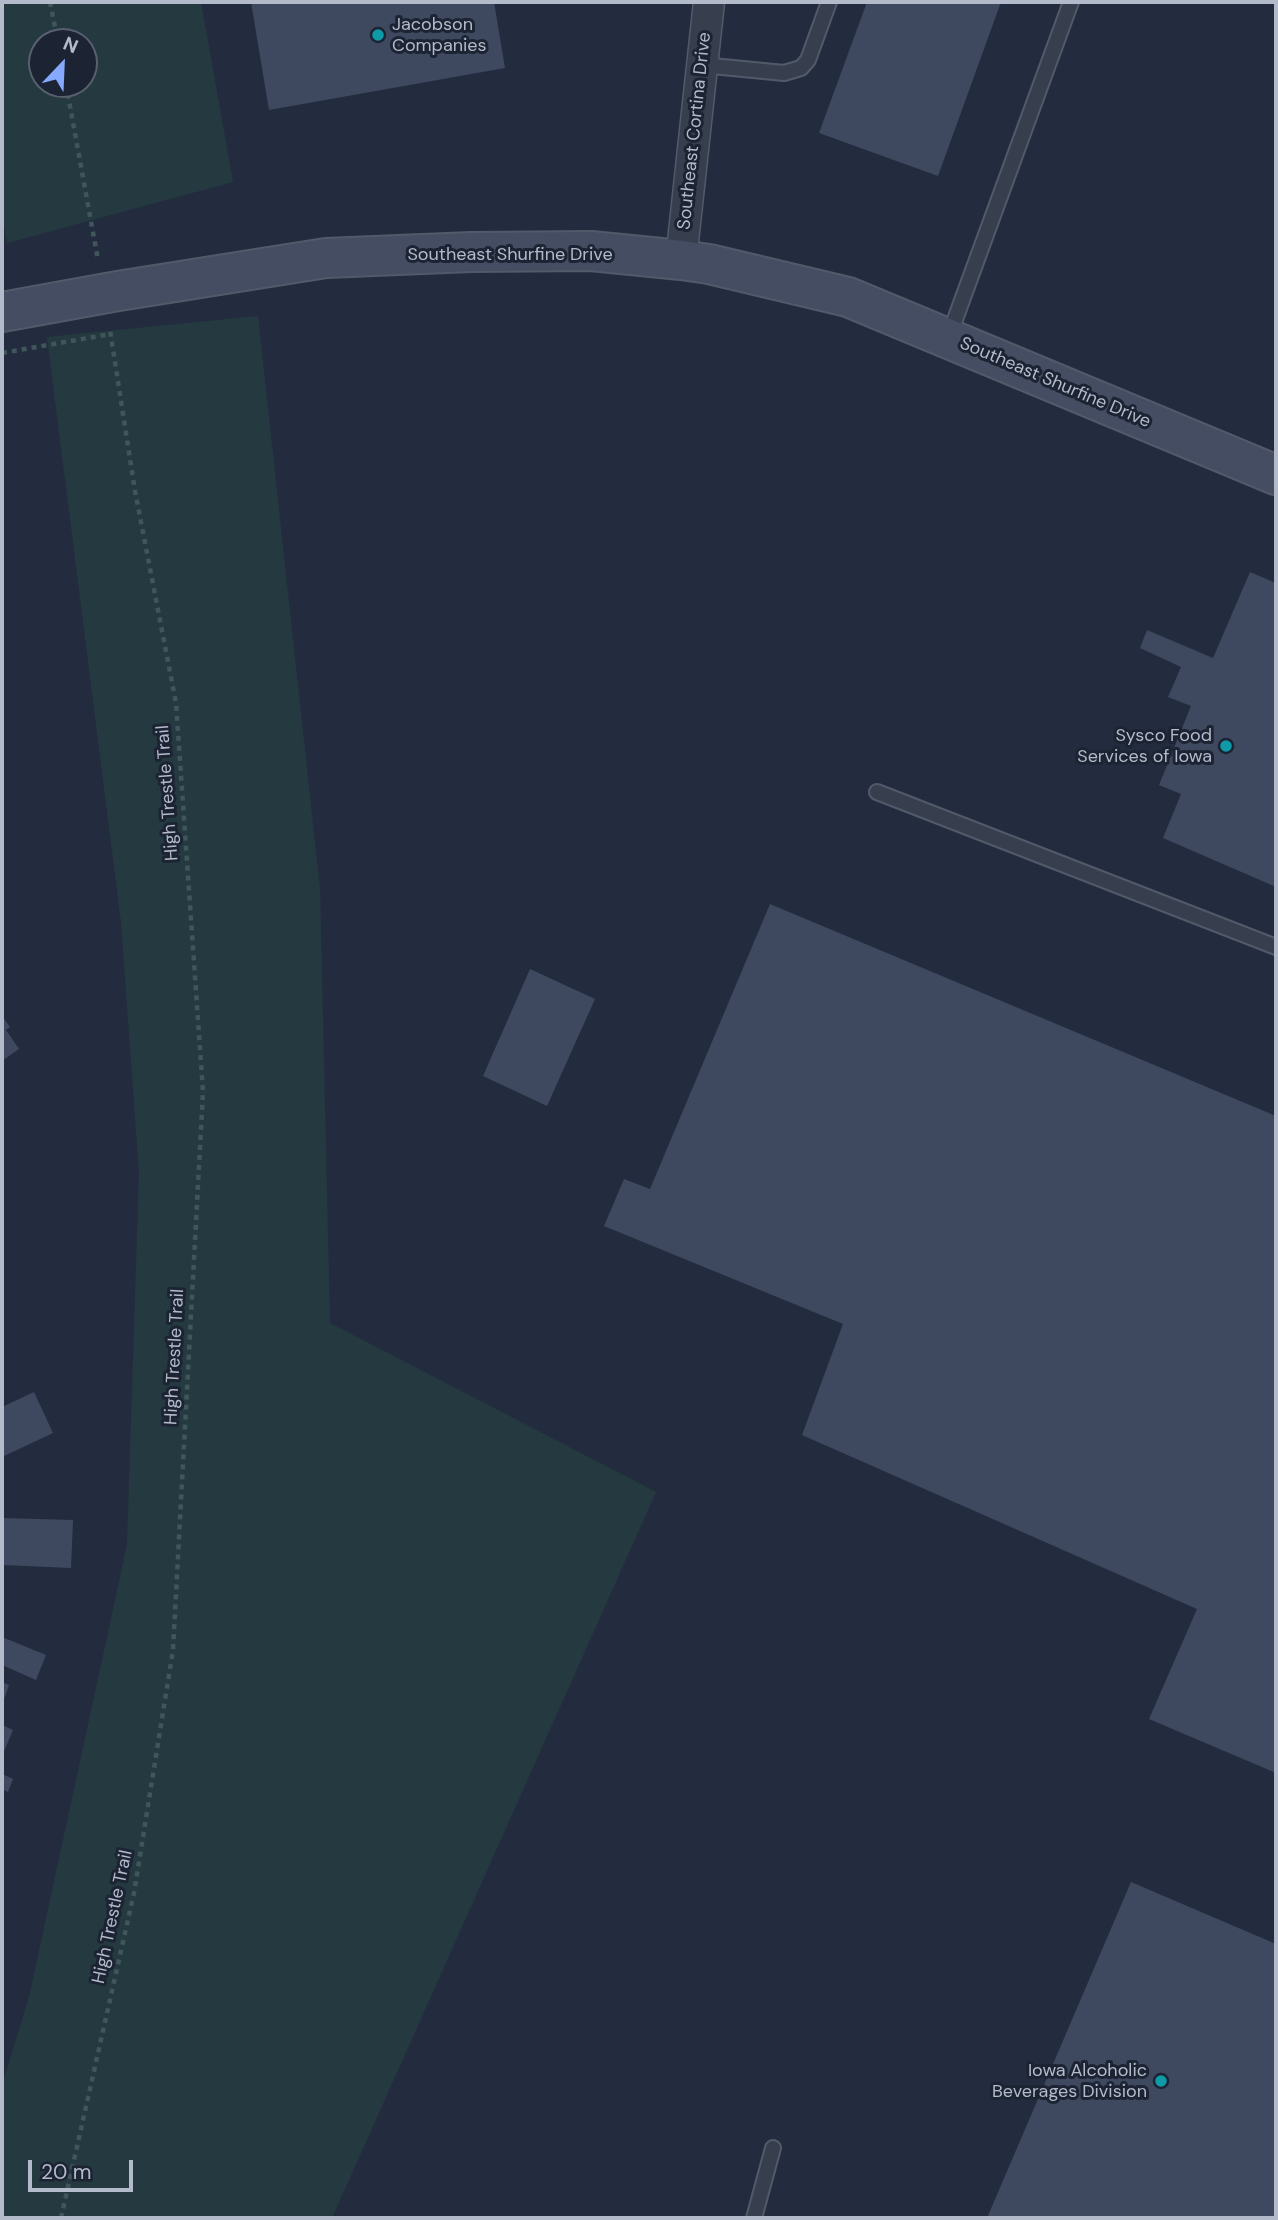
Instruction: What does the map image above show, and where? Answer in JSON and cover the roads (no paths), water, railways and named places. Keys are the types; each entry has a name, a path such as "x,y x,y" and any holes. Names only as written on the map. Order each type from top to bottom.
{"street":[{"name":"Southeast Cortina Drive","path":"681,260 709,2"},
{"name":"Southeast Shurfine Drive","path":"2,312 326,258 471,252 591,251 681,260 709,264 848,297 1276,475"}],"lane":[{"path":"702,65 784,73 801,68 808,60 829,2"},
{"path":"948,339 1071,2"},
{"path":"877,792 1276,947"},
{"path":"754,2218 773,2148"}],"place":[{"name":"Jacobson Companies","path":"378,35"},
{"name":"Sysco Food Services of Iowa","path":"1226,746"},
{"name":"Iowa Alcoholic Beverages Division","path":"1161,2081"}]}
